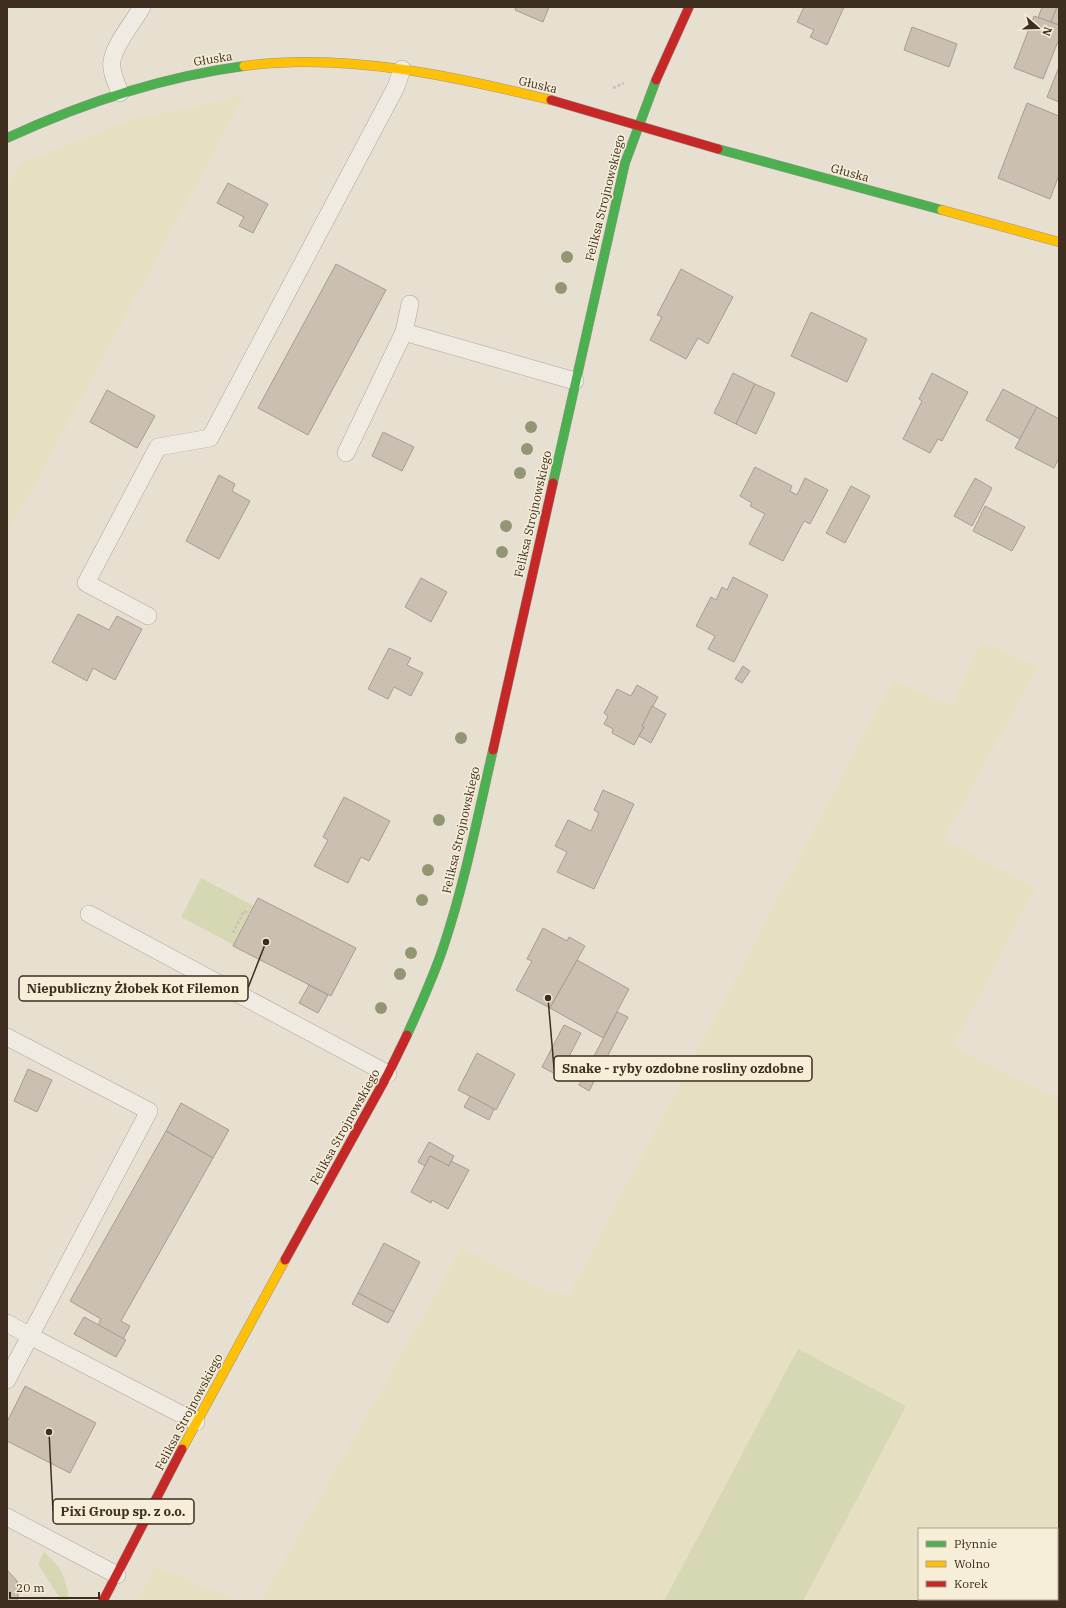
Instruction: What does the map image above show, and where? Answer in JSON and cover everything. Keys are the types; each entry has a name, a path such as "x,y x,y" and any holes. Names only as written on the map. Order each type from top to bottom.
{"street":[{"name":"Feliksa Strojnowskiego","path":"103,1601 196,1422 388,1074 427,991 444,945 466,868 613,207 637,124 665,57 689,7"},
{"name":"Głuska","path":"7,138 70,111 120,93 195,74 279,62 340,62 402,69 565,103 700,144 1059,242"}],"lane":[{"path":"120,93 112,68 112,60 119,45 142,7"},
{"path":"148,616 86,583 158,448 210,438 393,94 402,69"},
{"path":"346,453 404,332 410,304"},
{"path":"404,332 575,381"},
{"path":"89,914 388,1074"},
{"path":"7,1037 149,1111 7,1380"},
{"path":"7,1324 196,1422"},
{"path":"7,1517 117,1575"}],"path":[{"path":"233,933 244,911 250,914"}],"shaded area":[{"path":"245,95 7,536 7,187 20,163 130,120"},
{"path":"982,641 1038,667 944,839 1036,887 953,1047 1059,1098 1059,1601 261,1601 462,1247 534,1285 568,1296 893,679 951,706"},
{"path":"156,1566 239,1601 136,1601"}],"green space":[{"path":"201,878 254,906 234,945 181,917"},
{"path":"798,1349 906,1406 803,1601 664,1601"},
{"path":"44,1552 59,1568 67,1586 69,1601 57,1601 59,1597 38,1564"}],"building":[{"path":"516,7 549,7 543,22 515,10"},
{"path":"804,7 844,7 827,45 810,37 814,30 797,22"},
{"path":"1042,7 1057,7 1051,22 1038,18"},
{"path":"1057,7 1059,7 1059,25 1051,22"},
{"path":"1034,16 1059,25 1059,39 1043,79 1014,68"},
{"path":"912,27 957,44 949,67 904,50"},
{"path":"1059,67 1059,102 1047,97"},
{"path":"1027,103 1059,116 1059,175 1050,199 998,178"},
{"path":"228,183 268,204 253,233 239,226 244,217 217,203"},
{"path":"336,264 386,290 308,435 258,408"},
{"path":"681,269 733,297 708,344 698,338 686,359 650,340 662,317 657,315"},
{"path":"811,312 867,339 847,382 791,356"},
{"path":"733,373 755,384 736,424 714,413"},
{"path":"932,373 968,392 942,441 938,439 930,453 903,439 922,401 919,399"},
{"path":"755,384 775,393 756,434 736,424"},
{"path":"1003,389 1037,407 1020,439 986,420"},
{"path":"107,390 155,416 137,448 90,422"},
{"path":"1037,407 1059,419 1059,458 1054,468 1015,448"},
{"path":"383,432 414,447 402,471 372,456"},
{"path":"755,467 792,486 790,491 797,495 805,478 828,490 810,524 804,521 783,561 749,544 765,514 750,506 752,503 740,496"},
{"path":"219,475 235,484 232,491 250,501 219,559 186,541"},
{"path":"975,478 992,488 972,526 954,516"},
{"path":"851,486 870,496 845,543 826,533"},
{"path":"985,506 1025,527 1012,551 973,531"},
{"path":"733,577 768,595 734,662 708,649 715,636 696,626 711,597 716,600 722,587 727,590"},
{"path":"421,578 447,592 431,622 405,607"},
{"path":"78,614 109,630 117,616 142,629 115,680 93,668 87,681 52,662"},
{"path":"389,648 411,658 407,665 423,673 411,696 394,687 388,699 368,689"},
{"path":"743,666 750,671 742,683 735,679"},
{"path":"637,685 658,697 642,726 644,727 634,745 612,733 613,729 604,724 608,716 604,713 617,689 631,696"},
{"path":"652,706 666,714 651,743 639,736 644,727 642,726"},
{"path":"603,790 634,804 594,889 557,872 567,852 555,846 568,820 591,831 599,813 594,810"},
{"path":"344,797 390,821 369,861 361,857 348,883 314,866 328,840 323,837"},
{"path":"258,898 356,948 331,996 233,946"},
{"path":"543,928 567,941 569,937 585,946 550,1008 516,990 532,961 527,959"},
{"path":"577,960 629,989 603,1038 550,1008"},
{"path":"309,985 328,995 318,1013 299,1003"},
{"path":"617,1012 628,1017 589,1091 579,1085"},
{"path":"564,1025 581,1033 559,1076 542,1067"},
{"path":"477,1053 515,1074 496,1110 458,1090"},
{"path":"28,1069 52,1080 37,1112 14,1101"},
{"path":"470,1096 494,1109 489,1120 464,1107"},
{"path":"181,1103 229,1130 213,1158 166,1131"},
{"path":"166,1131 213,1158 121,1321 130,1326 123,1339 98,1325 101,1319 70,1301"},
{"path":"429,1142 454,1156 449,1166 430,1156 425,1166 418,1162"},
{"path":"430,1156 449,1166 451,1161 469,1170 448,1209 432,1200 431,1203 411,1192"},
{"path":"384,1243 420,1262 394,1312 358,1293"},
{"path":"358,1293 394,1312 388,1323 352,1304"},
{"path":"84,1317 126,1340 116,1357 74,1334"},
{"path":"25,1386 96,1423 70,1473 7,1441 7,1422"},
{"path":"7,1570 17,1581 19,1589 17,1601 7,1601"}],"traffic: fast":[{"path":"7,138 64,114 123,93 183,77 244,66"},
{"path":"553,483 625,163 656,80"},
{"path":"718,149 942,210"},
{"path":"407,1035 427,991 452,921 471,848 493,750"}],"traffic: slow":[{"path":"244,66 282,62 359,64 437,75 551,100"},
{"path":"942,210 1059,242"},
{"path":"182,1449 285,1260"}],"traffic: jam":[{"path":"656,80 689,7"},
{"path":"551,100 718,149"},
{"path":"493,750 553,483"},
{"path":"285,1260 388,1074 407,1035"},
{"path":"103,1601 182,1449"}],"place":[{"name":"Niepubliczny Żłobek Kot Filemon","path":"266,942"},
{"name":"Snake - ryby ozdobne rosliny ozdobne","path":"548,998"},
{"name":"Pixi Group sp. z o.o.","path":"49,1432"}]}
